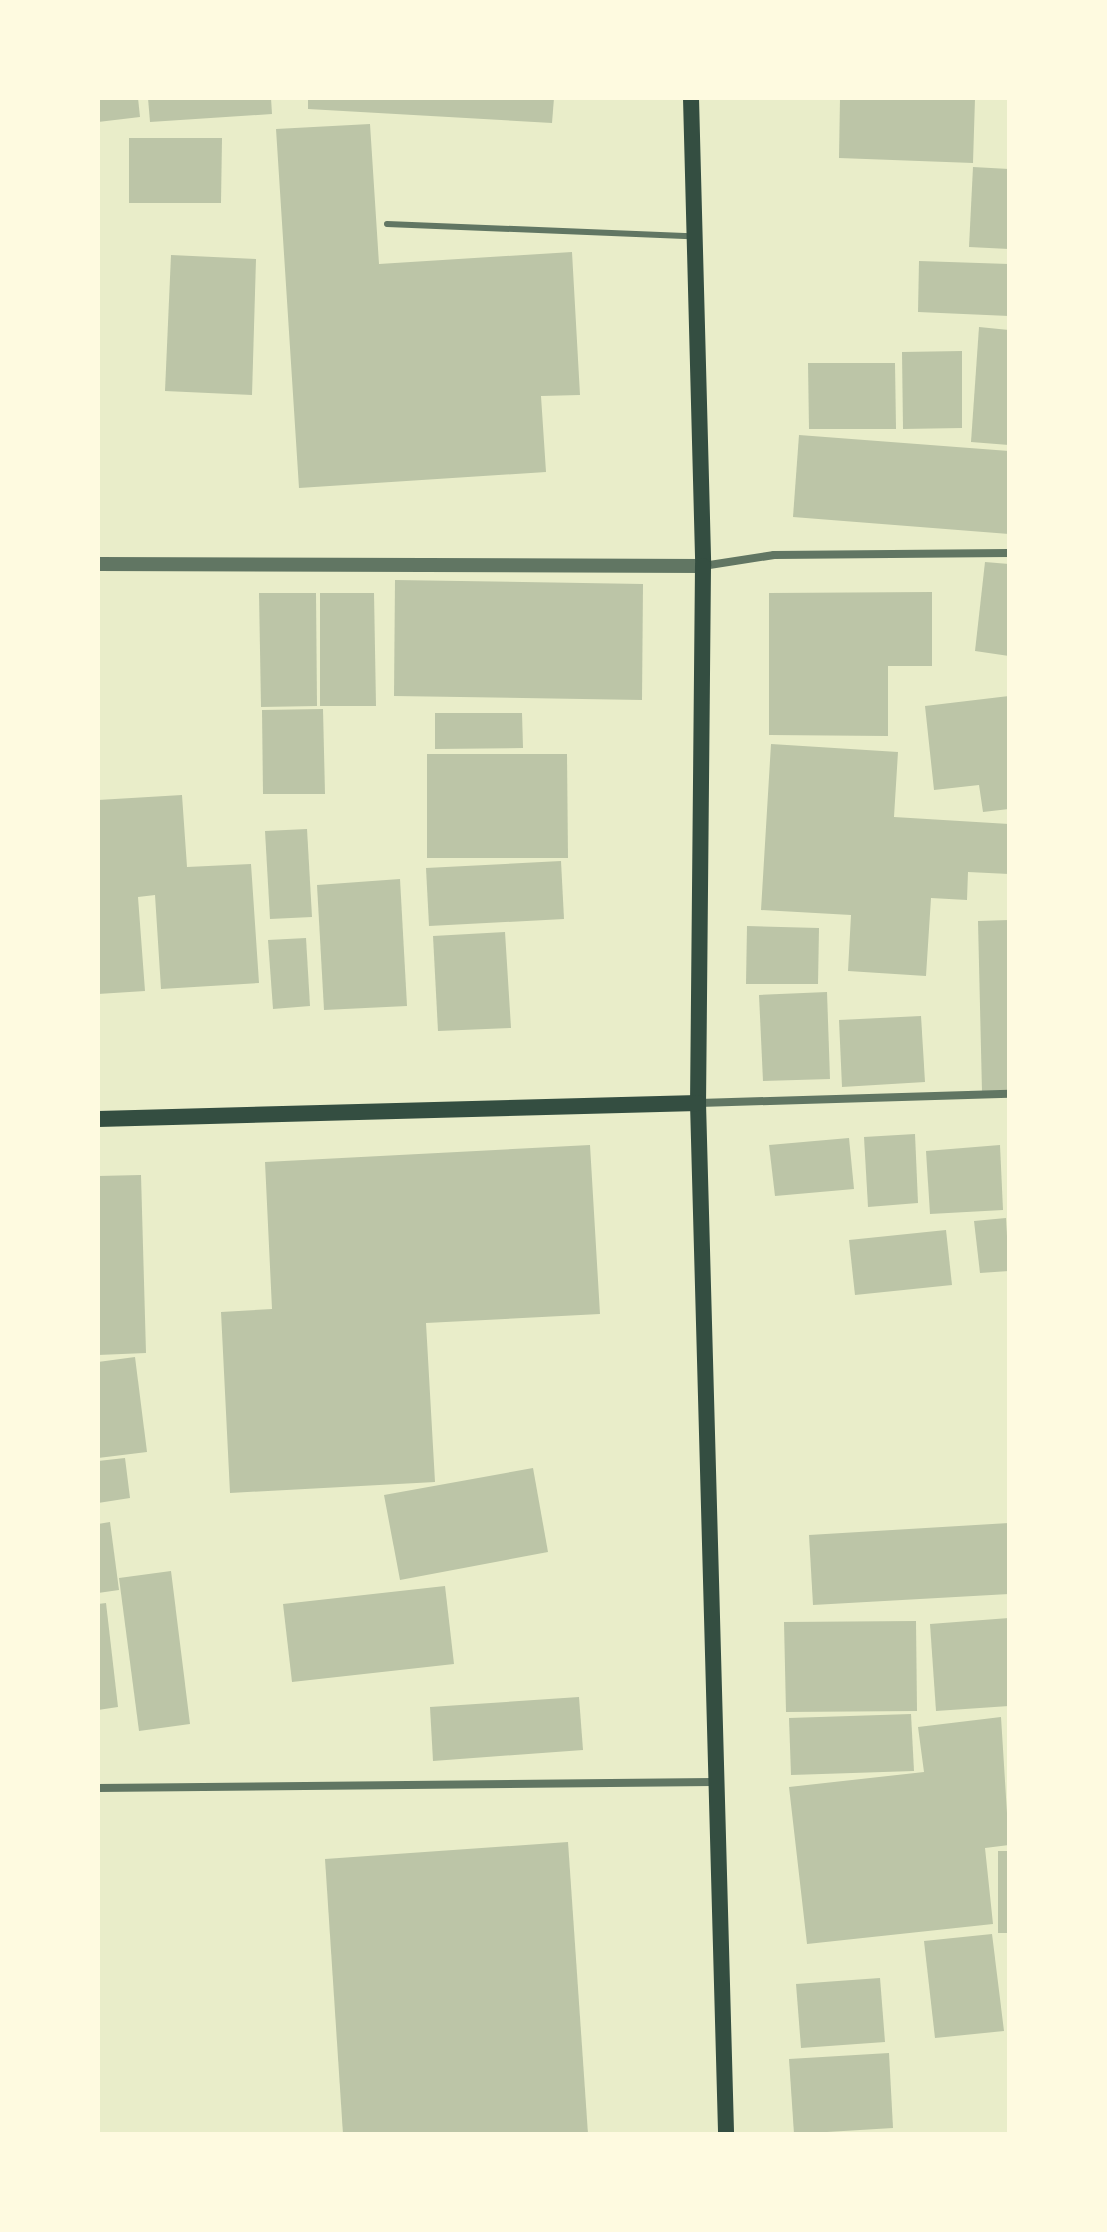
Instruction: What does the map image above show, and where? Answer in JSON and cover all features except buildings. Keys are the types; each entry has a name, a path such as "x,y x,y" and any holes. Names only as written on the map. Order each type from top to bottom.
{"main road":[{"path":"691,98 691,236 703,566 698,1103 713,1782 726,2134"},
{"path":"98,1119 698,1103"}],"street":[{"path":"98,564 703,566 774,555 1009,553"},
{"path":"698,1103 1009,1094"},
{"path":"98,1788 713,1782"}],"lane":[{"path":"387,224 691,236"}]}
